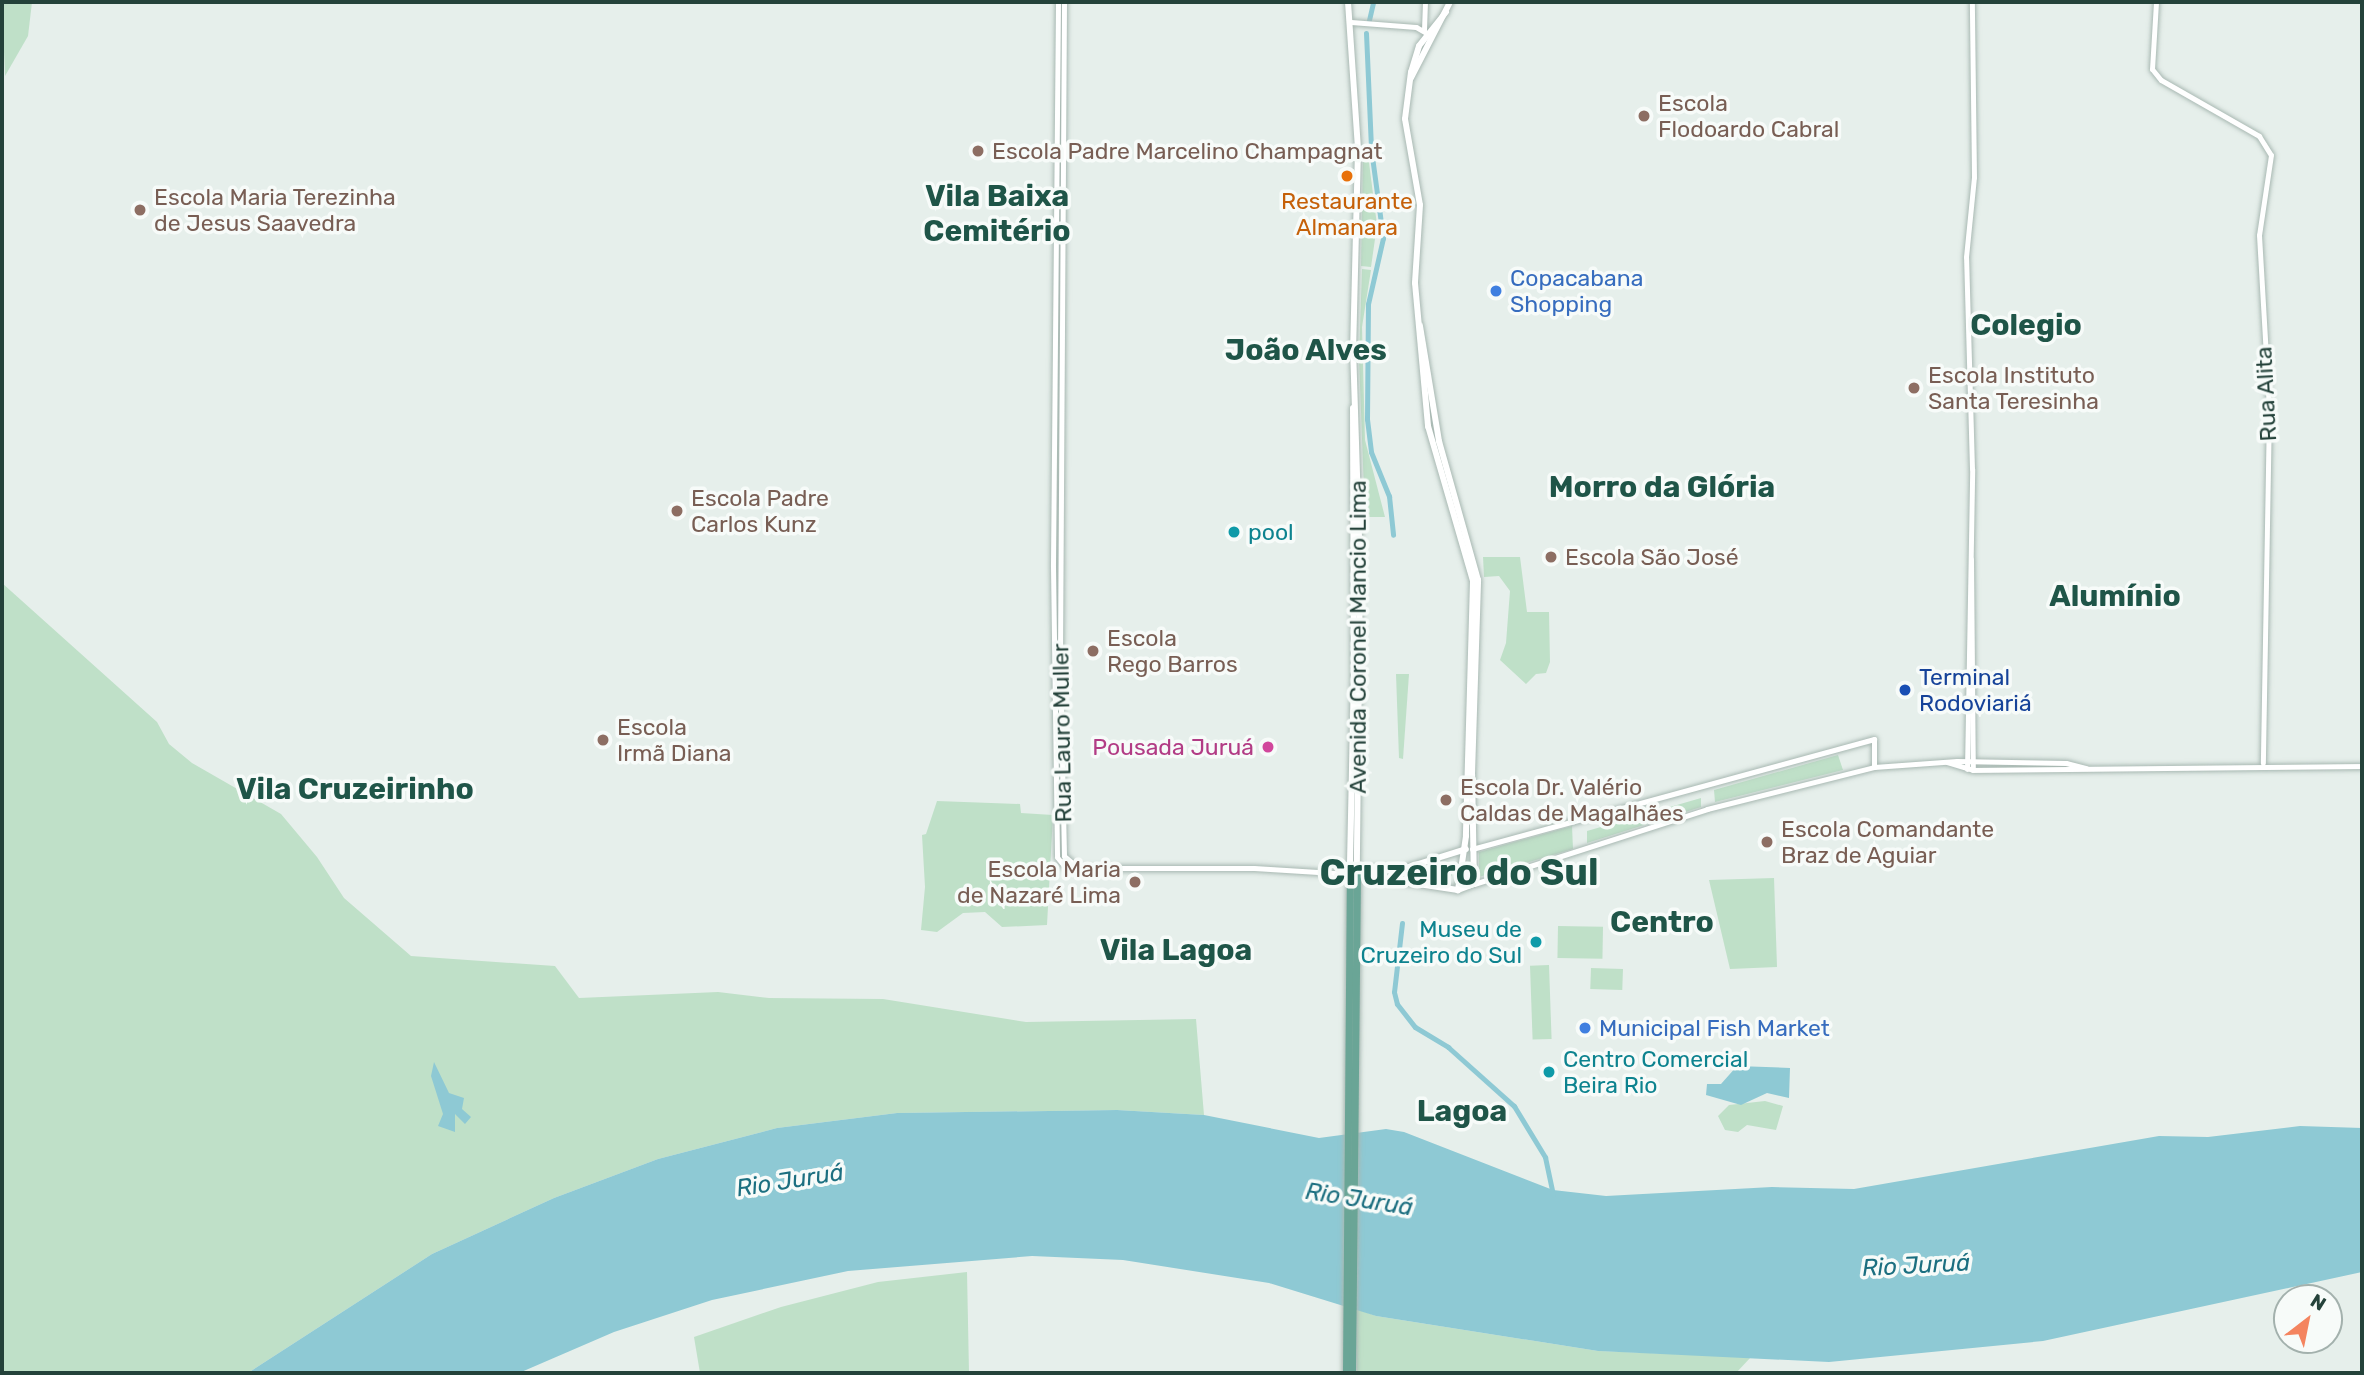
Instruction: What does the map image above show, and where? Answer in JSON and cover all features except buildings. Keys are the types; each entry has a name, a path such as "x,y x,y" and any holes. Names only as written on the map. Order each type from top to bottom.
{"main road":[{"name":"Avenida Coronel Mancio Lima","path":"1348,2 1352,22 1358,149 1353,407 1351,871"},
{"path":"1351,871 1458,890 1474,884 1472,849 1480,601 1474,556 1427,426 1415,284 1420,205 1405,119 1410,78 1426,34 1446,12 1450,2"},
{"path":"1446,477 1473,581 1463,850 1458,890"},
{"path":"1351,871 1399,870 1472,849"},
{"path":"1406,882 1413,874 1410,866"},
{"path":"1399,870 1406,882"},
{"path":"1351,871 1352,1373"},
{"path":"1346,1373 1353,989"}],"street":[{"name":"Rua Lauro Muller","path":"1058,2 1060,101 1057,857 1066,868 1351,871"},
{"name":"Rua Lauro Muller","path":"1060,101 1064,2"},
{"path":"1352,22 1426,34 1425,2"},
{"path":"1970,769 1971,405 1966,309 1974,177 1972,2"},
{"name":"Rua Alita","path":"2156,2 2152,69 2165,85 2259,136 2271,155 2259,235 2269,422 2263,763"},
{"path":"1472,849 1874,739 1874,767"},
{"path":"1474,884 1707,809 1874,767 1970,761 2086,768"},
{"path":"1946,762 1970,769 2263,763 2362,766"},
{"path":"2019,762 2019,769"}],"green space":[{"path":"2,2 32,2 28,36 5,76"},
{"path":"1363,155 1368,155 1377,225 1371,267 1361,266"},
{"path":"1362,269 1371,270 1362,327 1365,440 1385,517 1365,517 1359,359"},
{"path":"1483,557 1520,557 1527,612 1549,612 1550,662 1546,673 1536,674 1526,684 1500,660 1506,643 1510,591 1499,576 1484,577"},
{"path":"2,583 157,722 169,744 192,763 281,814 317,857 344,898 411,956 555,966 579,998 718,992 769,998 883,999 1026,1022 1196,1019 1204,1115 1117,1110 897,1113 777,1128 658,1159 554,1198 432,1254 248,1373 2,1373"},
{"path":"1396,674 1409,674 1403,759 1399,758"},
{"path":"1838,755 1843,770 1715,802 1714,790"},
{"path":"1701,798 1701,807 1587,843 1587,831"},
{"path":"937,801 1020,804 1021,813 1053,815 1047,925 1002,927 985,912 963,913 937,932 921,930 925,887 922,835 926,834"},
{"path":"1572,826 1573,849 1479,877 1479,852"},
{"path":"1447,861 1455,867 1450,879 1426,878 1424,871"},
{"path":"1774,878 1777,967 1730,969 1709,880"},
{"path":"1558,926 1603,927 1602,959 1557,958"},
{"path":"1549,965 1552,1039 1533,1040 1530,966"},
{"path":"1591,968 1623,969 1622,990 1590,989"},
{"path":"1765,1101 1783,1106 1776,1130 1747,1125 1738,1132 1725,1130 1718,1116 1729,1105"},
{"path":"967,1272 969,1373 700,1373 694,1337 781,1307 878,1282"},
{"path":"1357,1309 1376,1316 1598,1351 1751,1357 1736,1373 1357,1373"}],"water":[{"path":"434,1062 449,1093 464,1098 462,1109 471,1117 465,1124 455,1114 455,1132 438,1126 443,1114 431,1076"},
{"path":"1737,1066 1790,1068 1789,1098 1767,1093 1741,1105 1706,1095 1707,1084 1721,1084"},
{"name":"Rio Juruá","path":"1117,1110 1204,1115 1319,1138 1386,1129 1404,1132 1553,1190 1606,1196 1772,1187 1854,1189 2159,1136 2208,1137 2300,1126 2362,1128 2362,1272 2307,1284 2273,1284 2273,1291 2043,1341 1829,1362 1598,1351 1376,1316 1269,1283 1123,1260 1032,1256 848,1271 712,1300 614,1332 519,1373 248,1373 432,1254 554,1198 658,1159 777,1128 897,1113"}],"waterway":[{"path":"1369,20 1373,2"},
{"path":"1366,33 1371,149 1383,238 1368,304 1367,419 1371,452 1389,496 1393,535"},
{"path":"1402,923 1394,992 1397,1004 1415,1027 1448,1047 1514,1106 1545,1157 1553,1194"}],"place":[{"name":"Escola Flodoardo Cabral","path":"1644,116"},
{"name":"Escola Padre Marcelino Champagnat","path":"978,151"},
{"name":"Restaurante Almanara","path":"1347,176"},
{"name":"Escola Maria Terezinha de Jesus Saavedra","path":"140,210"},
{"name":"Copacabana Shopping","path":"1496,291"},
{"name":"Escola Instituto Santa Teresinha","path":"1914,388"},
{"name":"Escola Padre Carlos Kunz","path":"677,511"},
{"name":"pool","path":"1234,532"},
{"name":"Escola São José","path":"1551,557"},
{"name":"Escola Rego Barros","path":"1093,651"},
{"name":"Terminal Rodoviariá","path":"1905,690"},
{"name":"Escola Irmã Diana","path":"603,740"},
{"name":"Pousada Juruá","path":"1268,747"},
{"name":"Escola Dr. Valério Caldas de Magalhães","path":"1446,800"},
{"name":"Escola Comandante Braz de Aguiar","path":"1767,842"},
{"name":"Escola Maria de Nazaré Lima","path":"1135,882"},
{"name":"Museu de Cruzeiro do Sul","path":"1536,942"},
{"name":"Municipal Fish Market","path":"1585,1028"},
{"name":"Centro Comercial Beira Rio","path":"1549,1072"}],"district":[{"name":"Vila Baixa Cemitério","path":"997,213"},
{"name":"Colegio","path":"2026,325"},
{"name":"João Alves","path":"1306,350"},
{"name":"Morro da Glória","path":"1662,487"},
{"name":"Alumínio","path":"2115,596"},
{"name":"Vila Cruzeirinho","path":"355,789"},
{"name":"Cruzeiro do Sul","path":"1459,872"},
{"name":"Centro","path":"1662,922"},
{"name":"Vila Lagoa","path":"1176,950"},
{"name":"Lagoa","path":"1462,1111"}]}
